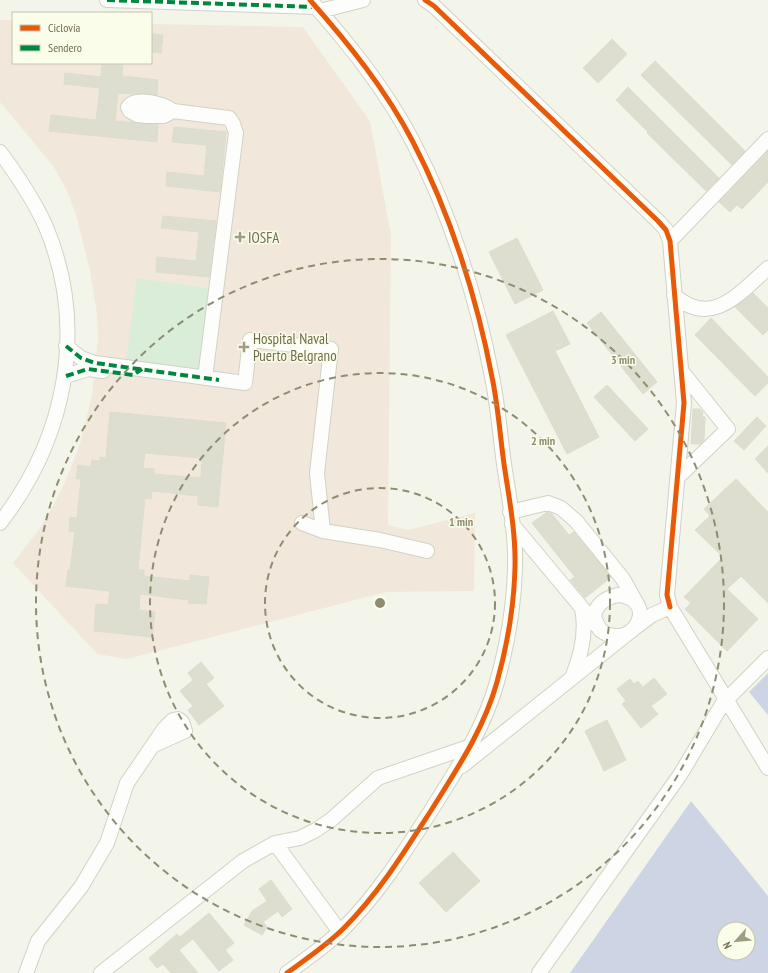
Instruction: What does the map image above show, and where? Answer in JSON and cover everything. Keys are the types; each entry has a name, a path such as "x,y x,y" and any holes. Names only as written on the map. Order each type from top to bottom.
{"street":[{"path":"107,0 313,4 363,0"},
{"path":"425,0 434,6 658,220 666,230 670,241 682,373 684,419 668,595 670,607 768,768"},
{"path":"287,973 340,932 376,893 392,872 471,746 486,717 497,684 509,627 515,569 511,518 492,377 463,267 442,204 412,139 389,101 355,53 313,4"},
{"path":"173,111 229,118 234,124 236,133 212,379"},
{"path":"670,241 763,144"},
{"path":"0,152 31,198 45,226 56,254 63,284 66,346 66,376 43,453 30,480 0,523"},
{"path":"674,295 683,303 703,310 716,308 729,303 768,268"},
{"path":"66,346 87,361 142,370 245,383 250,340 331,349 317,473 323,531"},
{"path":"66,376 88,369 133,375 142,370"},
{"path":"678,477 728,429 682,373"},
{"path":"548,503 561,508 576,521 623,579 638,606 640,617 634,629 622,636 614,636 604,633 582,608 511,518 548,503"},
{"path":"302,523 323,531 380,540 427,551"},
{"path":"597,626 594,617 595,613 600,604 606,599 624,596 632,599 638,606"},
{"path":"456,771 652,615 670,607"},
{"path":"572,678 579,661 585,623 582,608"},
{"path":"539,973 680,775 726,699 768,658"},
{"path":"26,973 38,941 80,887 107,843 126,783 154,745"},
{"path":"101,973 243,861 275,843 300,838 316,830 332,819 378,778 471,746"},
{"path":"275,843 340,932"}],"shaded area":[{"name":"Hospital Naval Puerto Belgrano","path":"0,20 12,20 12,64 152,64 152,24 303,27 370,121 391,235 388,525 408,530 475,513 474,591 386,592 127,659 97,654 13,563 40,528 53,506 65,482 80,444 92,395 98,339 97,314 90,271 76,215 66,189 53,166 0,102"}],"green space":[{"path":"137,278 213,289 202,371 126,360"}],"water":[{"path":"768,673 768,715 749,692"},
{"path":"691,801 768,896 768,973 570,973"}],"building":[{"path":"152,34 163,35 161,53 152,52"},
{"path":"612,39 627,54 598,83 583,68"},
{"path":"655,61 745,151 732,165 641,75"},
{"path":"102,64 123,64 122,76 158,80 157,95 118,93 115,121 158,125 157,142 49,131 51,115 96,120 100,88 64,84 65,73 101,77"},
{"path":"628,87 719,178 706,191 616,100"},
{"path":"174,127 226,132 220,192 166,186 167,172 204,176 207,145 172,142"},
{"path":"768,151 768,182 742,209 737,205 730,212 719,202"},
{"path":"163,216 216,221 209,277 156,272 157,257 196,261 199,232 161,228"},
{"path":"517,238 543,290 515,304 489,252"},
{"path":"753,293 768,308 768,330 763,335 735,307"},
{"path":"553,311 570,344 555,351 599,437 567,454 506,335"},
{"path":"601,312 657,382 643,394 587,323"},
{"path":"711,318 768,377 768,383 755,396 695,335"},
{"path":"607,385 648,429 635,441 594,397"},
{"path":"693,409 700,409 703,412 702,417 705,417 704,440 700,444 691,444"},
{"path":"110,412 226,423 218,507 198,505 198,496 152,491 151,499 145,498 138,570 144,570 144,576 190,581 190,575 209,577 206,604 188,603 189,600 140,594 139,610 155,612 152,637 94,631 96,604 108,605 110,591 66,586 68,570 70,570 75,532 69,531 70,517 77,518 81,479 76,479 78,465 91,467 92,460 100,461 100,457 106,458","holes":["145,453 202,458 201,478 154,474 154,469 143,468"]},
{"path":"757,417 766,426 744,450 734,441"},
{"path":"768,446 768,473 755,459"},
{"path":"736,479 768,512 768,603 741,576 727,589 758,619 727,651 685,609 691,603 684,597 723,557 695,530 710,516 704,509"},
{"path":"547,512 552,514 569,535 574,532 611,577 585,598 570,580 575,577 532,523"},
{"path":"201,662 214,678 206,684 224,706 199,725 188,710 193,706 180,691 193,680 188,673"},
{"path":"654,678 667,694 651,706 658,714 641,728 622,704 626,701 617,689 630,679 634,684 638,681 643,687"},
{"path":"607,720 626,760 604,771 585,731"},
{"path":"453,852 480,881 446,912 419,883"},
{"path":"271,880 292,909 282,917 278,911 263,922 267,927 262,935 244,925 252,911 267,901 259,889"},
{"path":"209,913 234,943 225,950 233,960 219,971 193,939 179,950 198,973 171,973 163,964 157,968 149,958 177,934 180,937"}],"marked path":[{"path":"107,0 316,7"},
{"path":"66,346 81,358 95,363 219,380"},
{"path":"66,376 88,369 133,375 142,369"}],"cycle path":[{"path":"287,973 316,952 344,928 369,901 412,840 469,748 492,699 501,668 512,611 515,568 510,503 494,388 479,317 461,256 439,198 426,169 413,142 391,104 339,33 310,0"},
{"path":"425,0 434,6 666,230 670,241 684,403 667,595 670,607"}],"place":[{"name":"IOSFA","path":"240,237"},
{"name":"Hospital Naval Puerto Belgrano","path":"244,347"}]}
